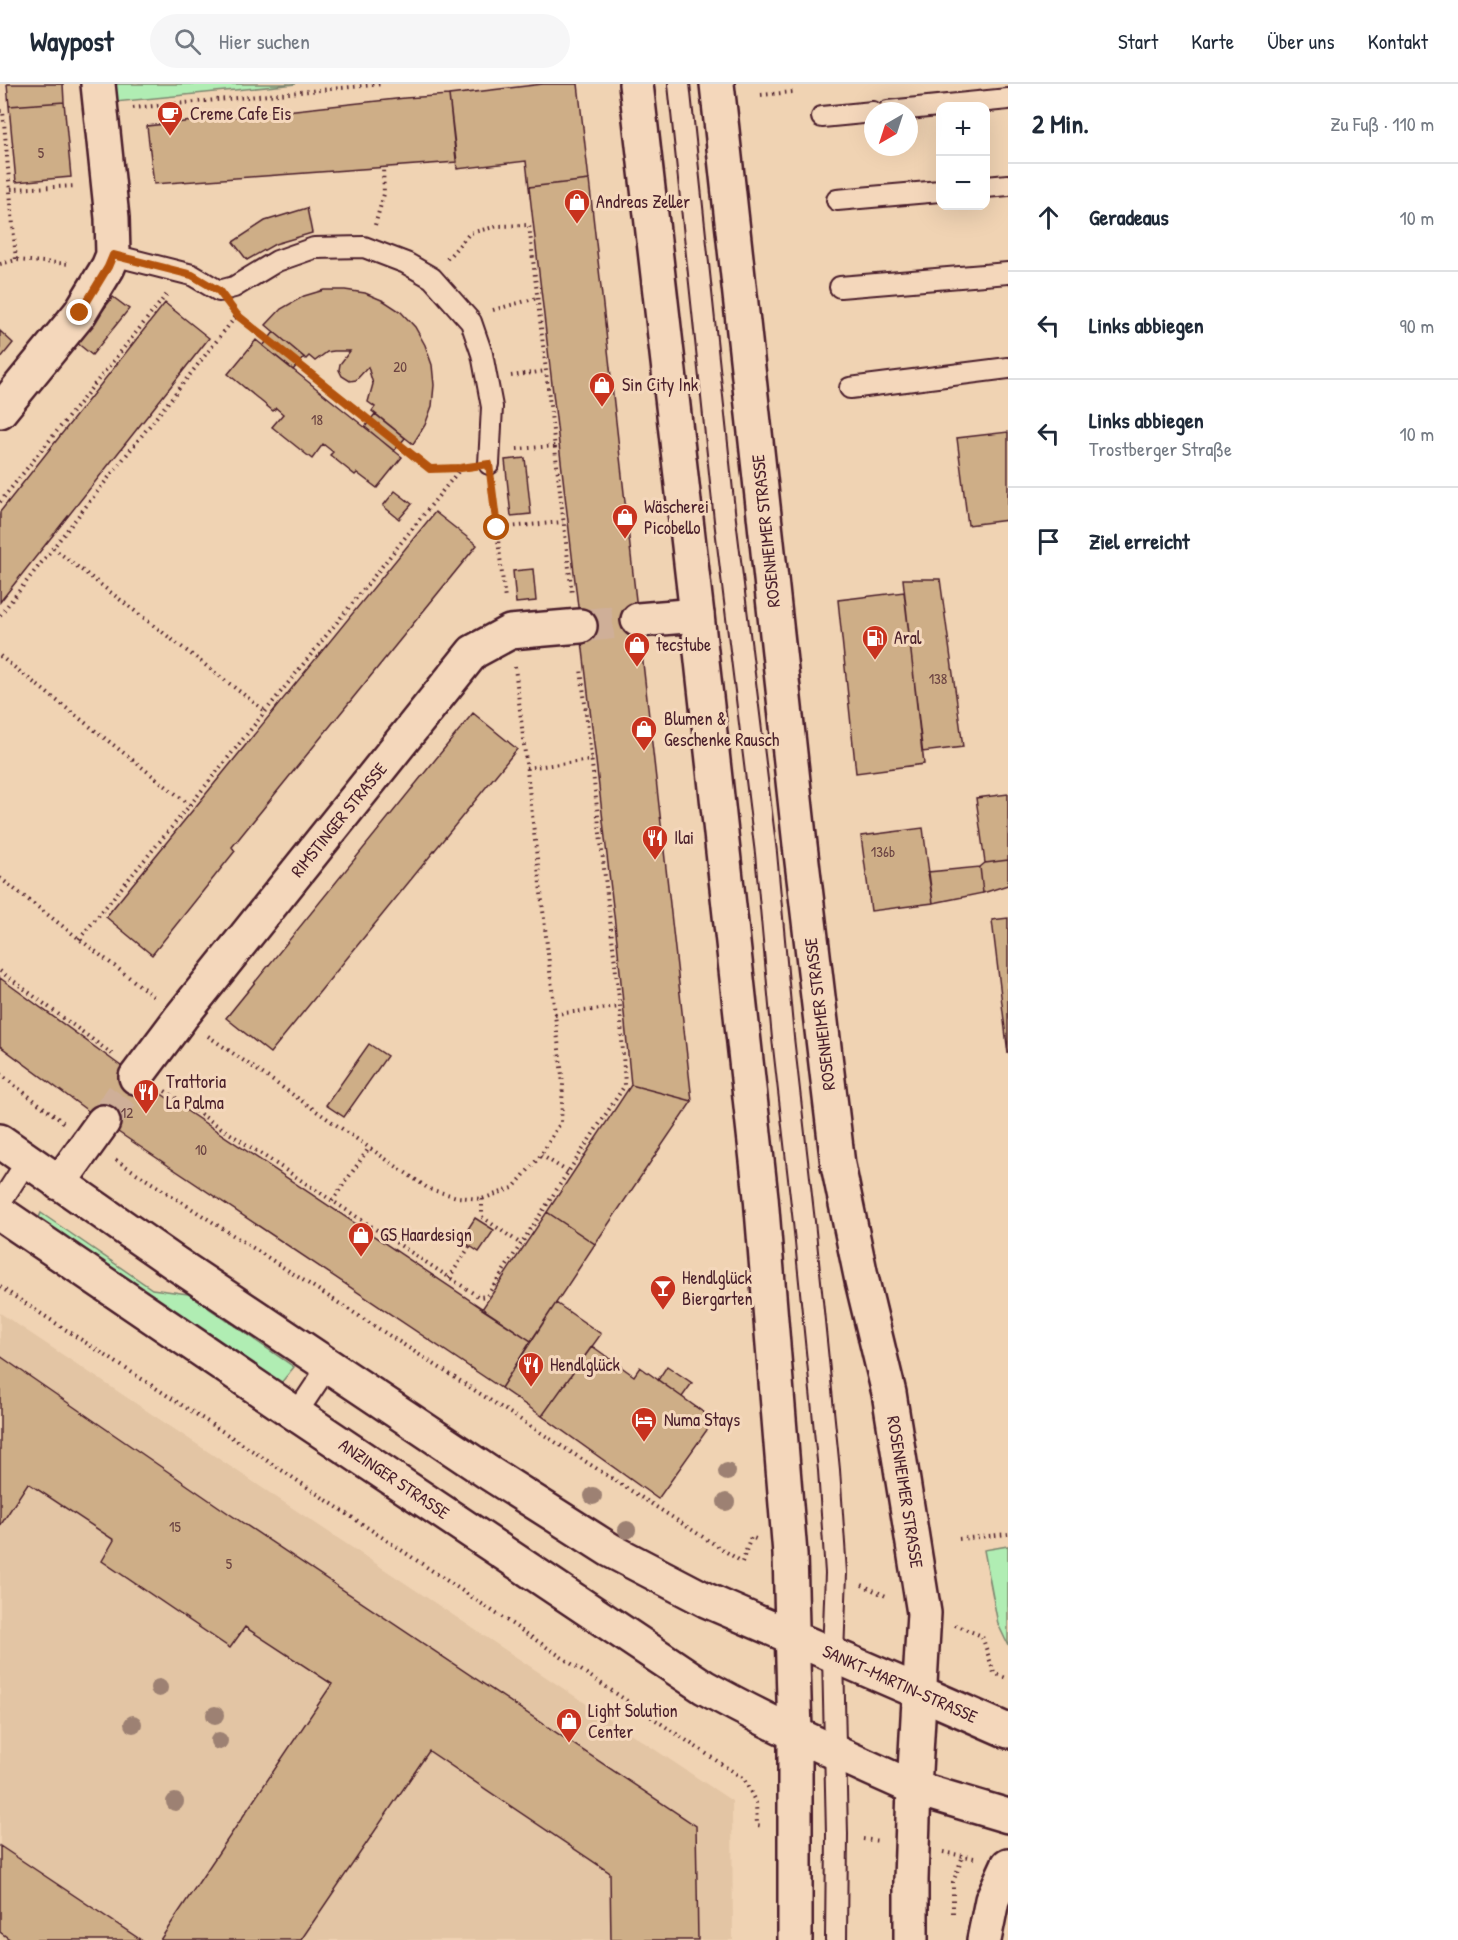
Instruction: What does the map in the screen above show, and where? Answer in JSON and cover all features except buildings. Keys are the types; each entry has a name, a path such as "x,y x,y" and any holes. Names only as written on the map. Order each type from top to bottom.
{"main road":[{"path":"636,84 697,615 760,1197 790,1554 795,1734 795,1940"},
{"name":"ROSENHEIMER STRASSE","path":"717,84 798,833 838,1166 889,1393 924,1613 914,1788 911,1940"},
{"path":"0,411 80,313 110,261 112,218 100,98"},
{"path":"638,620 697,615"},
{"name":"RIMSTINGER STRASSE","path":"137,1076 181,1017 473,652 510,632 580,626"},
{"path":"59,1183 96,1132"},
{"path":"0,1141 328,1366 610,1551 706,1600 792,1637"},
{"name":"ANZINGER STRASSE","path":"0,1213 704,1687 795,1734"},
{"name":"SANKT-MARTIN-STRASSE","path":"792,1637 1008,1731"},
{"path":"795,1734 914,1788 1008,1816"},
{"path":"984,1940 992,1900 1008,1865"}],"lane":[{"name":"ROSENHEIMER STRASSE","path":"679,84 725,520 766,853 783,1038 823,1402 836,1573 833,1655 836,1940"},
{"path":"918,108 1008,99"},
{"path":"822,117 864,113"},
{"path":"990,187 1008,185"},
{"path":"837,200 936,191"},
{"path":"110,261 192,275 219,291 234,287 277,261 314,248 364,247 406,263 432,278 471,322 482,354 492,407 489,458"},
{"path":"840,287 1008,273"},
{"path":"850,388 1008,368"},
{"path":"0,1203 27,1161"},
{"path":"296,1414 328,1366"}],"path":[{"path":"100,98 383,84"},
{"path":"761,95 793,92"},
{"path":"0,111 3,111 16,260"},
{"path":"364,247 377,222 384,194 383,167"},
{"path":"11,189 63,187"},
{"path":"432,278 470,233 498,226 530,225 572,594"},
{"path":"0,264 16,260 110,261"},
{"path":"0,502 174,285 180,272"},
{"path":"219,291 237,315 430,469 461,468 489,458 555,446"},
{"path":"471,322 495,309 537,298"},
{"path":"0,615 237,315"},
{"path":"487,379 546,371"},
{"path":"489,458 506,604"},
{"path":"79,939 190,805 461,468"},
{"path":"497,528 563,522"},
{"path":"53,548 265,711"},
{"path":"0,656 190,805"},
{"path":"0,878 181,1017 429,1189 457,1197 482,1199 513,1188 541,1155 561,1122 562,1084 514,658"},
{"path":"0,971 137,1076 479,1297 487,1296 625,1085 620,1007 581,669"},
{"path":"526,768 592,760"},
{"path":"555,1014 620,1007"},
{"path":"0,1074 96,1132 742,1562 751,1537 790,1554"},
{"path":"332,1201 369,1148"},
{"path":"541,1155 568,1172"},
{"path":"482,1199 482,1216 521,1244"},
{"path":"449,1278 470,1246"},
{"path":"0,1287 275,1465 744,1779 756,1803 757,1825"},
{"path":"959,1539 1008,1534"},
{"path":"836,1573 924,1613 982,1636 994,1673 1008,1679"},
{"path":"953,1917 953,1882 963,1856"}],"shaded area":[{"path":"0,1313 732,1801 733,1940 0,1940"}],"green space":[{"path":"114,84 296,84 115,102"},
{"path":"41,1213 152,1289 188,1294 294,1367 281,1383 38,1220"},
{"path":"1008,1546 1008,1645 998,1624 984,1550"}],"tunnel":[{"path":"580,626 638,620"},
{"path":"103,1122 136,1077"}],"place":[{"name":"Creme Cafe Eis","path":"170,137"},
{"name":"Andreas Zeller","path":"577,225"},
{"name":"Sin City Ink","path":"602,408"},
{"name":"Wäscherei Picobello","path":"625,540"},
{"name":"Aral","path":"875,661"},
{"name":"tecstube","path":"637,668"},
{"name":"Blumen & Geschenke Rausch","path":"644,752"},
{"name":"Ilai","path":"655,861"},
{"name":"Trattoria La Palma","path":"146,1115"},
{"name":"GS Haardesign","path":"361,1258"},
{"name":"Hendlglück Biergarten","path":"663,1311"},
{"name":"Hendlglück","path":"531,1388"},
{"name":"Numa Stays","path":"644,1443"},
{"name":"Light Solution Center","path":"569,1744"}],"route":[{"path":"80,313 113,255 192,275 219,291 237,315 430,469 489,464 497,528"}]}
